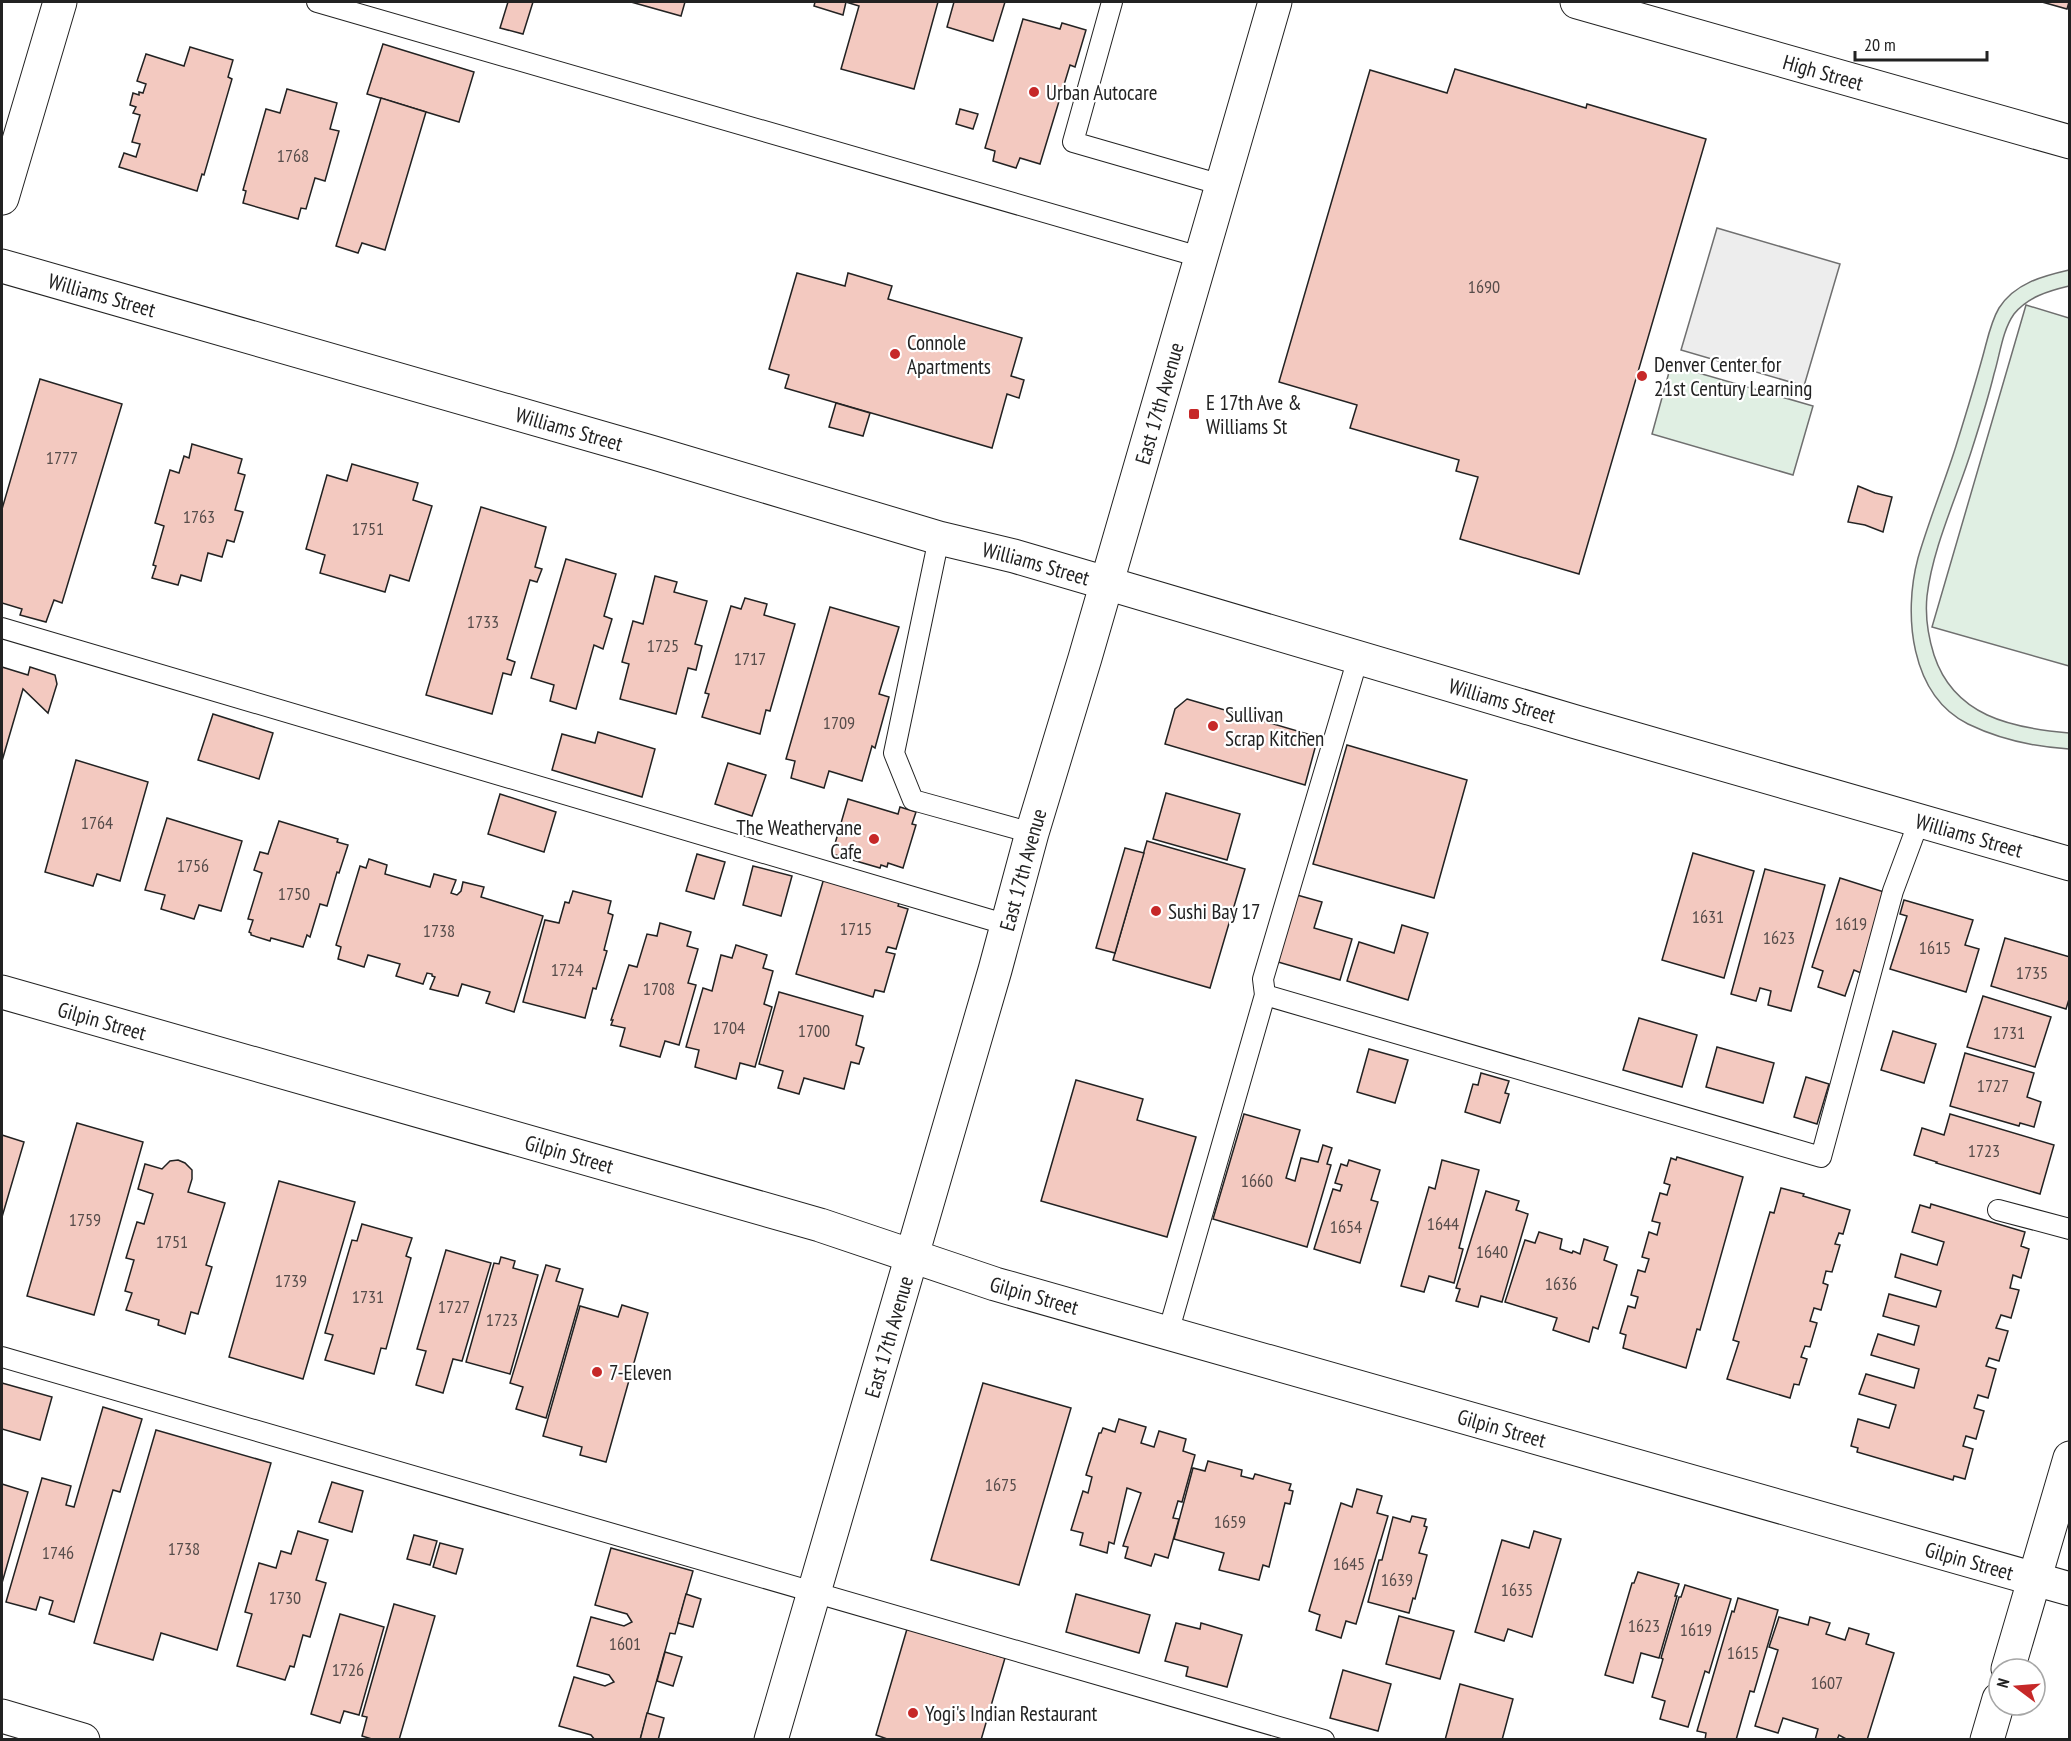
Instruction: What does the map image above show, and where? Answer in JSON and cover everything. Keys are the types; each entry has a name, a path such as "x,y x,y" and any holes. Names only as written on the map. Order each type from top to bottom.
{"street":[{"path":"2,198 60,2"},
{"name":"East 17th Avenue","path":"771,1740 1008,925 1032,833 1275,2"},
{"name":"High Street","path":"1577,2 2070,142"},
{"name":"Williams Street","path":"2,266 651,452 939,538 1014,556 2070,864"},
{"name":"Gilpin Street","path":"2,992 814,1223 995,1284 2070,1589"},
{"path":"2011,1657 2070,1458"},
{"path":"2,1716 83,1740"},
{"path":"1987,1740 1994,1717"}],"lane":[{"path":"317,2 1200,257"},
{"path":"1112,2 1073,142 1222,185"},
{"path":"939,538 894,753 913,800 1032,833"},
{"path":"2,628 1008,925"},
{"path":"1168,1333 1265,995 1263,979 1358,658"},
{"path":"1265,995 1821,1157 1893,891 1919,821"},
{"path":"1998,1210 2070,1229"},
{"path":"2,1357 1324,1740"}],"green space":[{"path":"2069,270 2069,286 2046,293 2026,303 2014,314 2007,328 1978,430 1934,559 1926,611 1934,655 1943,676 1955,692 1970,705 1987,715 2006,722 2047,731 2069,733 2069,749 2005,738 1968,724 1949,711 1934,694 1923,673 1916,651 1911,603 1918,558 1956,446 1996,314 2006,299 2021,287 2040,278"},
{"path":"2026,305 2069,318 2069,666 1932,627"},
{"path":"1671,365 1813,406 1793,475 1652,434"}],"shaded area":[{"path":"1717,228 1840,264 1804,386 1681,350"}],"building":[{"path":"508,2 533,2 523,34 500,28"},
{"path":"631,2 685,2 681,16"},
{"path":"815,2 846,2 843,15 814,6"},
{"path":"846,2 938,2 914,89 841,69 859,6"},
{"path":"954,2 1005,2 993,41 947,27"},
{"path":"2042,2 2069,2 2067,9"},
{"path":"1023,19 1060,29 1062,23 1086,30 1075,67 1070,65 1040,164 1020,158 1016,168 993,161 995,151 985,148"},
{"path":"383,44 474,72 459,122 367,94"},
{"path":"190,47 233,60 228,77 232,79 204,175 202,174 197,191 119,167 124,153 136,157 140,144 132,142 140,115 133,113 136,107 130,105 133,93 139,95 139,92 143,93 146,84 137,81 146,54 184,66"},
{"name":"Denver Center for 21st Century Learning","path":"1455,69 1586,108 1587,104 1706,139 1579,574 1460,539 1478,477 1456,471 1459,460 1350,428 1357,405 1279,382 1370,70 1447,93"},
{"path":"287,89 337,103 330,129 339,131 325,181 315,178 306,209 301,208 298,219 243,203 246,191 243,190 266,109 280,113"},
{"path":"381,98 426,112 385,250 362,243 358,253 336,246"},
{"path":"960,109 978,114 973,129 956,124"},
{"name":"Connole Apartments","path":"797,273 845,286 848,273 892,286 888,299 1022,338 1011,376 1024,380 1019,398 1007,394 992,448 785,388 789,375 769,369"},
{"path":"40,379 122,404 62,603 54,600 46,622 20,615 22,609 2,603 2,509"},
{"path":"836,403 870,413 863,436 829,427"},
{"path":"192,444 242,459 238,473 245,475 235,510 243,512 234,542 227,540 222,557 208,553 201,581 181,575 178,585 152,578 156,566 153,565 164,526 155,523 170,470 179,473 184,456 189,458"},
{"path":"352,464 418,483 413,500 432,506 409,581 390,575 385,592 320,573 325,555 306,549 327,475 347,481"},
{"path":"1858,486 1892,497 1883,532 1848,522"},
{"path":"481,507 546,527 535,567 542,569 537,582 530,580 507,659 515,662 511,675 503,673 492,714 426,695"},
{"path":"566,559 616,574 604,616 612,619 603,649 594,645 576,709 550,701 554,685 531,678"},
{"path":"655,576 677,582 674,592 707,601 695,644 702,646 696,670 688,668 676,714 620,699 629,664 622,662 633,621 643,624"},
{"path":"745,598 767,604 764,615 795,624 770,711 766,710 760,734 702,717 709,694 705,693 731,606 741,609"},
{"path":"830,607 899,627 879,694 889,697 875,748 872,746 862,781 829,771 824,788 791,778 795,761 786,759"},
{"path":"2,667 28,675 30,667 55,675 57,684 48,713 23,689 2,761"},
{"path":"1187,699 1318,737 1305,785 1165,744 1175,709"},
{"path":"213,714 273,733 259,779 198,760"},
{"path":"598,732 655,749 642,797 552,770 562,734 595,743"},
{"path":"1347,745 1467,780 1434,898 1313,864"},
{"path":"76,760 148,782 120,881 97,874 93,886 45,872"},
{"path":"728,763 766,775 752,816 715,804"},
{"path":"1166,793 1240,814 1227,860 1153,839"},
{"path":"500,794 556,812 544,852 488,834"},
{"path":"848,799 898,814 900,807 916,812 912,824 916,825 903,868 888,863 887,867 881,865 880,868 832,854"},
{"path":"167,818 242,841 221,911 199,905 194,919 161,909 165,895 145,890"},
{"path":"279,821 338,839 337,842 348,845 327,906 320,904 310,937 307,935 303,947 271,938 270,941 251,935 249,932 253,920 248,919 262,873 254,870 260,852 268,854"},
{"path":"1147,841 1245,869 1210,988 1113,960"},
{"path":"1125,848 1144,853 1115,953 1096,948"},
{"path":"1693,853 1754,871 1724,978 1662,960"},
{"path":"697,854 725,862 714,899 686,891"},
{"path":"369,859 387,865 385,874 430,887 434,874 456,880 451,893 457,895 461,891 463,882 484,887 481,897 543,916 514,1012 486,1003 490,992 462,984 458,996 430,989 435,977 432,974 427,973 423,984 396,976 400,964 368,955 364,967 338,959 341,947 336,945 360,866 366,868"},
{"path":"753,866 792,876 781,916 743,905"},
{"path":"1765,869 1825,885 1791,1011 1768,1005 1771,991 1760,988 1756,1001 1731,994"},
{"path":"824,878 900,900 898,906 908,909 896,949 888,947 886,952 895,954 884,992 875,990 873,997 796,974"},
{"path":"1840,878 1884,892 1861,973 1854,970 1845,996 1818,987 1823,971 1812,967"},
{"path":"573,891 611,901 608,913 613,915 604,950 607,951 585,1018 523,1002 545,920 559,923 565,902 569,903"},
{"path":"1297,895 1322,902 1314,928 1352,939 1340,980 1278,962"},
{"path":"1904,900 1973,920 1965,945 1979,949 1966,992 1890,969 1907,916 1900,914"},
{"path":"660,923 691,932 687,946 698,949 688,983 696,985 679,1045 665,1041 660,1057 620,1046 625,1028 611,1025 613,1020 611,1020 629,965 637,967 647,934 657,936"},
{"path":"1402,925 1428,933 1408,1000 1347,981 1359,942 1394,953"},
{"path":"2005,938 2070,957 2070,996 2066,1009 1991,986"},
{"path":"736,945 767,955 763,968 773,971 764,1004 772,1007 755,1067 740,1063 736,1079 695,1067 699,1050 686,1047 703,988 712,991 721,955 732,958"},
{"path":"779,992 863,1016 856,1045 864,1048 859,1064 851,1062 844,1089 804,1078 799,1094 778,1088 783,1071 759,1064"},
{"path":"1983,996 2051,1017 2035,1067 1967,1047"},
{"path":"1639,1018 1697,1035 1682,1087 1623,1070"},
{"path":"1893,1031 1936,1044 1924,1083 1881,1070"},
{"path":"1717,1047 1774,1063 1763,1103 1706,1087"},
{"path":"1369,1049 1408,1060 1395,1103 1357,1092"},
{"path":"1965,1053 2034,1073 2027,1097 2041,1102 2034,1127 2020,1123 2019,1126 1950,1106"},
{"path":"1481,1073 1509,1081 1505,1093 1509,1094 1500,1123 1465,1112 1473,1084 1478,1085"},
{"path":"1806,1077 1829,1084 1817,1124 1794,1117"},
{"path":"1076,1080 1143,1099 1137,1120 1196,1137 1167,1237 1041,1201"},
{"path":"1244,1114 1300,1130 1286,1178 1295,1181 1301,1158 1318,1162 1323,1145 1332,1148 1327,1164 1331,1165 1307,1247 1213,1219"},
{"path":"1950,1114 2054,1145 2040,1194 1914,1155 1922,1128 1944,1135"},
{"path":"77,1123 143,1142 94,1315 27,1296"},
{"path":"2,1135 24,1142 2,1217"},
{"path":"1677,1157 1743,1177 1700,1330 1697,1329 1686,1368 1623,1348 1626,1335 1620,1333 1628,1306 1635,1308 1638,1297 1631,1295 1638,1270 1645,1272 1649,1259 1642,1257 1649,1232 1657,1235 1660,1223 1652,1221 1660,1193 1667,1195 1670,1185 1664,1183 1671,1158 1676,1160"},
{"path":"178,1160 192,1170 188,1192 225,1203 206,1265 212,1267 198,1314 191,1312 185,1334 158,1325 159,1320 126,1310 132,1293 125,1291 134,1260 126,1258 137,1222 144,1224 153,1194 138,1189 145,1164 162,1169 170,1161"},
{"path":"1349,1160 1380,1170 1371,1200 1378,1202 1360,1263 1314,1249 1333,1189 1340,1191 1342,1185 1335,1183 1341,1164 1347,1166"},
{"path":"1442,1160 1479,1170 1459,1248 1463,1249 1454,1283 1429,1276 1424,1292 1401,1286 1429,1187 1435,1189"},
{"path":"279,1181 355,1202 303,1379 229,1357"},
{"path":"1781,1188 1850,1210 1843,1234 1839,1233 1835,1244 1840,1245 1832,1272 1826,1271 1823,1283 1828,1285 1821,1310 1814,1308 1810,1321 1817,1323 1810,1347 1805,1346 1801,1357 1807,1359 1799,1385 1794,1384 1790,1398 1727,1379 1739,1342 1733,1340 1770,1212 1774,1213"},
{"path":"1486,1191 1519,1201 1516,1210 1528,1214 1502,1302 1481,1296 1478,1307 1456,1301 1460,1289 1456,1288"},
{"path":"1931,1204 2025,1232 2021,1246 2029,1249 2021,1278 2013,1275 2010,1288 2019,1290 2011,1318 2001,1315 1996,1328 2008,1331 1999,1361 1989,1358 1986,1366 1996,1369 1988,1398 1978,1395 1974,1408 1984,1411 1976,1439 1966,1436 1963,1446 1973,1449 1965,1479 1954,1476 1953,1480 1857,1452 1858,1448 1851,1446 1858,1419 1889,1428 1896,1405 1859,1394 1866,1374 1914,1388 1919,1369 1871,1355 1878,1334 1914,1345 1919,1326 1883,1316 1889,1294 1936,1307 1941,1291 1895,1277 1901,1254 1937,1265 1944,1242 1912,1232 1920,1205 1930,1208"},
{"path":"362,1224 412,1238 406,1256 411,1258 386,1349 381,1348 374,1374 325,1360 333,1335 325,1333 352,1240 357,1241"},
{"path":"1539,1232 1562,1239 1560,1249 1572,1253 1573,1251 1580,1254 1584,1239 1608,1247 1604,1260 1617,1265 1598,1329 1593,1327 1589,1342 1553,1330 1557,1318 1505,1302 1525,1240 1535,1243"},
{"path":"446,1250 491,1263 462,1361 453,1359 443,1393 416,1385 426,1351 417,1349"},
{"path":"501,1257 515,1261 513,1268 538,1275 510,1374 466,1362 494,1263 499,1264"},
{"path":"546,1265 560,1269 556,1281 583,1289 546,1418 516,1409 523,1387 510,1383"},
{"path":"622,1305 648,1313 606,1462 580,1455 582,1447 543,1436 580,1306 618,1317"},
{"path":"2,1383 52,1397 40,1440 2,1429"},
{"path":"983,1383 1071,1408 1019,1585 931,1560"},
{"path":"103,1407 142,1419 120,1492 113,1490 74,1622 49,1614 53,1601 40,1597 36,1610 6,1602 42,1478 71,1486 66,1505 74,1507"},
{"path":"1119,1419 1146,1427 1141,1443 1154,1447 1159,1431 1186,1439 1183,1451 1195,1455 1182,1502 1178,1501 1173,1518 1179,1519 1168,1558 1155,1554 1151,1566 1125,1558 1128,1547 1123,1546 1141,1493 1127,1488 1114,1544 1109,1542 1107,1553 1080,1545 1083,1533 1071,1530 1083,1491 1088,1493 1092,1477 1086,1475 1099,1433 1103,1428 1115,1432"},
{"path":"156,1430 271,1463 217,1650 161,1633 153,1660 94,1643"},
{"path":"1208,1461 1242,1470 1241,1476 1253,1479 1255,1474 1291,1484 1289,1490 1293,1491 1290,1504 1285,1503 1269,1567 1263,1565 1259,1580 1219,1570 1224,1553 1174,1539 1193,1468 1205,1471"},
{"path":"332,1482 363,1491 352,1532 319,1522"},
{"path":"2,1484 28,1492 2,1583"},
{"path":"1357,1489 1382,1496 1377,1513 1388,1516 1356,1624 1346,1621 1341,1638 1316,1630 1320,1615 1309,1611 1341,1503 1352,1507"},
{"path":"1412,1516 1426,1519 1424,1526 1427,1527 1419,1553 1427,1555 1409,1613 1368,1602 1393,1517 1410,1522"},
{"path":"298,1531 328,1540 316,1580 326,1583 310,1637 303,1635 294,1667 290,1666 285,1680 237,1666 252,1614 245,1612 259,1563 276,1568 281,1551 291,1554"},
{"path":"1534,1531 1561,1539 1532,1637 1508,1629 1504,1641 1475,1632 1502,1540 1529,1548"},
{"path":"414,1535 437,1541 430,1565 407,1559"},
{"path":"440,1543 463,1549 456,1574 433,1567"},
{"path":"611,1548 693,1571 675,1634 670,1633 640,1740 595,1740 591,1735 559,1726 574,1677 605,1686 614,1682 609,1675 577,1666 591,1617 624,1626 632,1622 627,1614 595,1605"},
{"path":"1638,1572 1679,1584 1659,1658 1641,1653 1633,1683 1605,1675 1632,1583"},
{"path":"1685,1585 1731,1599 1709,1673 1705,1671 1688,1727 1660,1719 1665,1701 1652,1697 1663,1659 1661,1658 1679,1597"},
{"path":"686,1594 701,1599 693,1627 678,1623"},
{"path":"1076,1594 1150,1615 1139,1653 1066,1632"},
{"path":"1738,1598 1778,1610 1754,1692 1750,1691 1736,1740 1705,1740 1706,1733 1697,1731 1732,1611 1734,1612"},
{"path":"394,1604 435,1616 399,1740 375,1740 362,1736 367,1717 362,1716"},
{"path":"340,1614 384,1627 359,1715 344,1711 340,1723 311,1714"},
{"path":"1399,1616 1454,1631 1440,1679 1386,1664"},
{"path":"1779,1617 1808,1625 1810,1617 1830,1623 1826,1634 1845,1640 1849,1628 1869,1634 1866,1644 1894,1653 1867,1740 1848,1740 1839,1735 1837,1740 1815,1740 1818,1729 1783,1718 1778,1733 1755,1726 1778,1650 1769,1647"},
{"path":"1176,1623 1200,1629 1201,1623 1242,1635 1227,1687 1186,1676 1188,1667 1165,1661"},
{"path":"907,1629 1005,1658 981,1740 890,1740 876,1735"},
{"path":"665,1652 682,1657 673,1686 657,1681"},
{"path":"1343,1670 1391,1684 1378,1731 1330,1718"},
{"path":"1460,1684 1513,1699 1502,1740 1445,1740"},
{"path":"647,1713 664,1718 658,1740 640,1740"}],"place":[{"name":"Urban Autocare","path":"1034,92"},
{"name":"Connole Apartments","path":"895,354"},
{"name":"Denver Center for 21st Century Learning","path":"1642,376"},
{"name":"E 17th Ave & Williams St","path":"1194,414"},
{"name":"Sullivan Scrap Kitchen","path":"1213,726"},
{"name":"The Weathervane Cafe","path":"874,839"},
{"name":"Sushi Bay 17","path":"1156,911"},
{"name":"7-Eleven","path":"597,1372"},
{"name":"Yogi's Indian Restaurant","path":"913,1713"}]}
